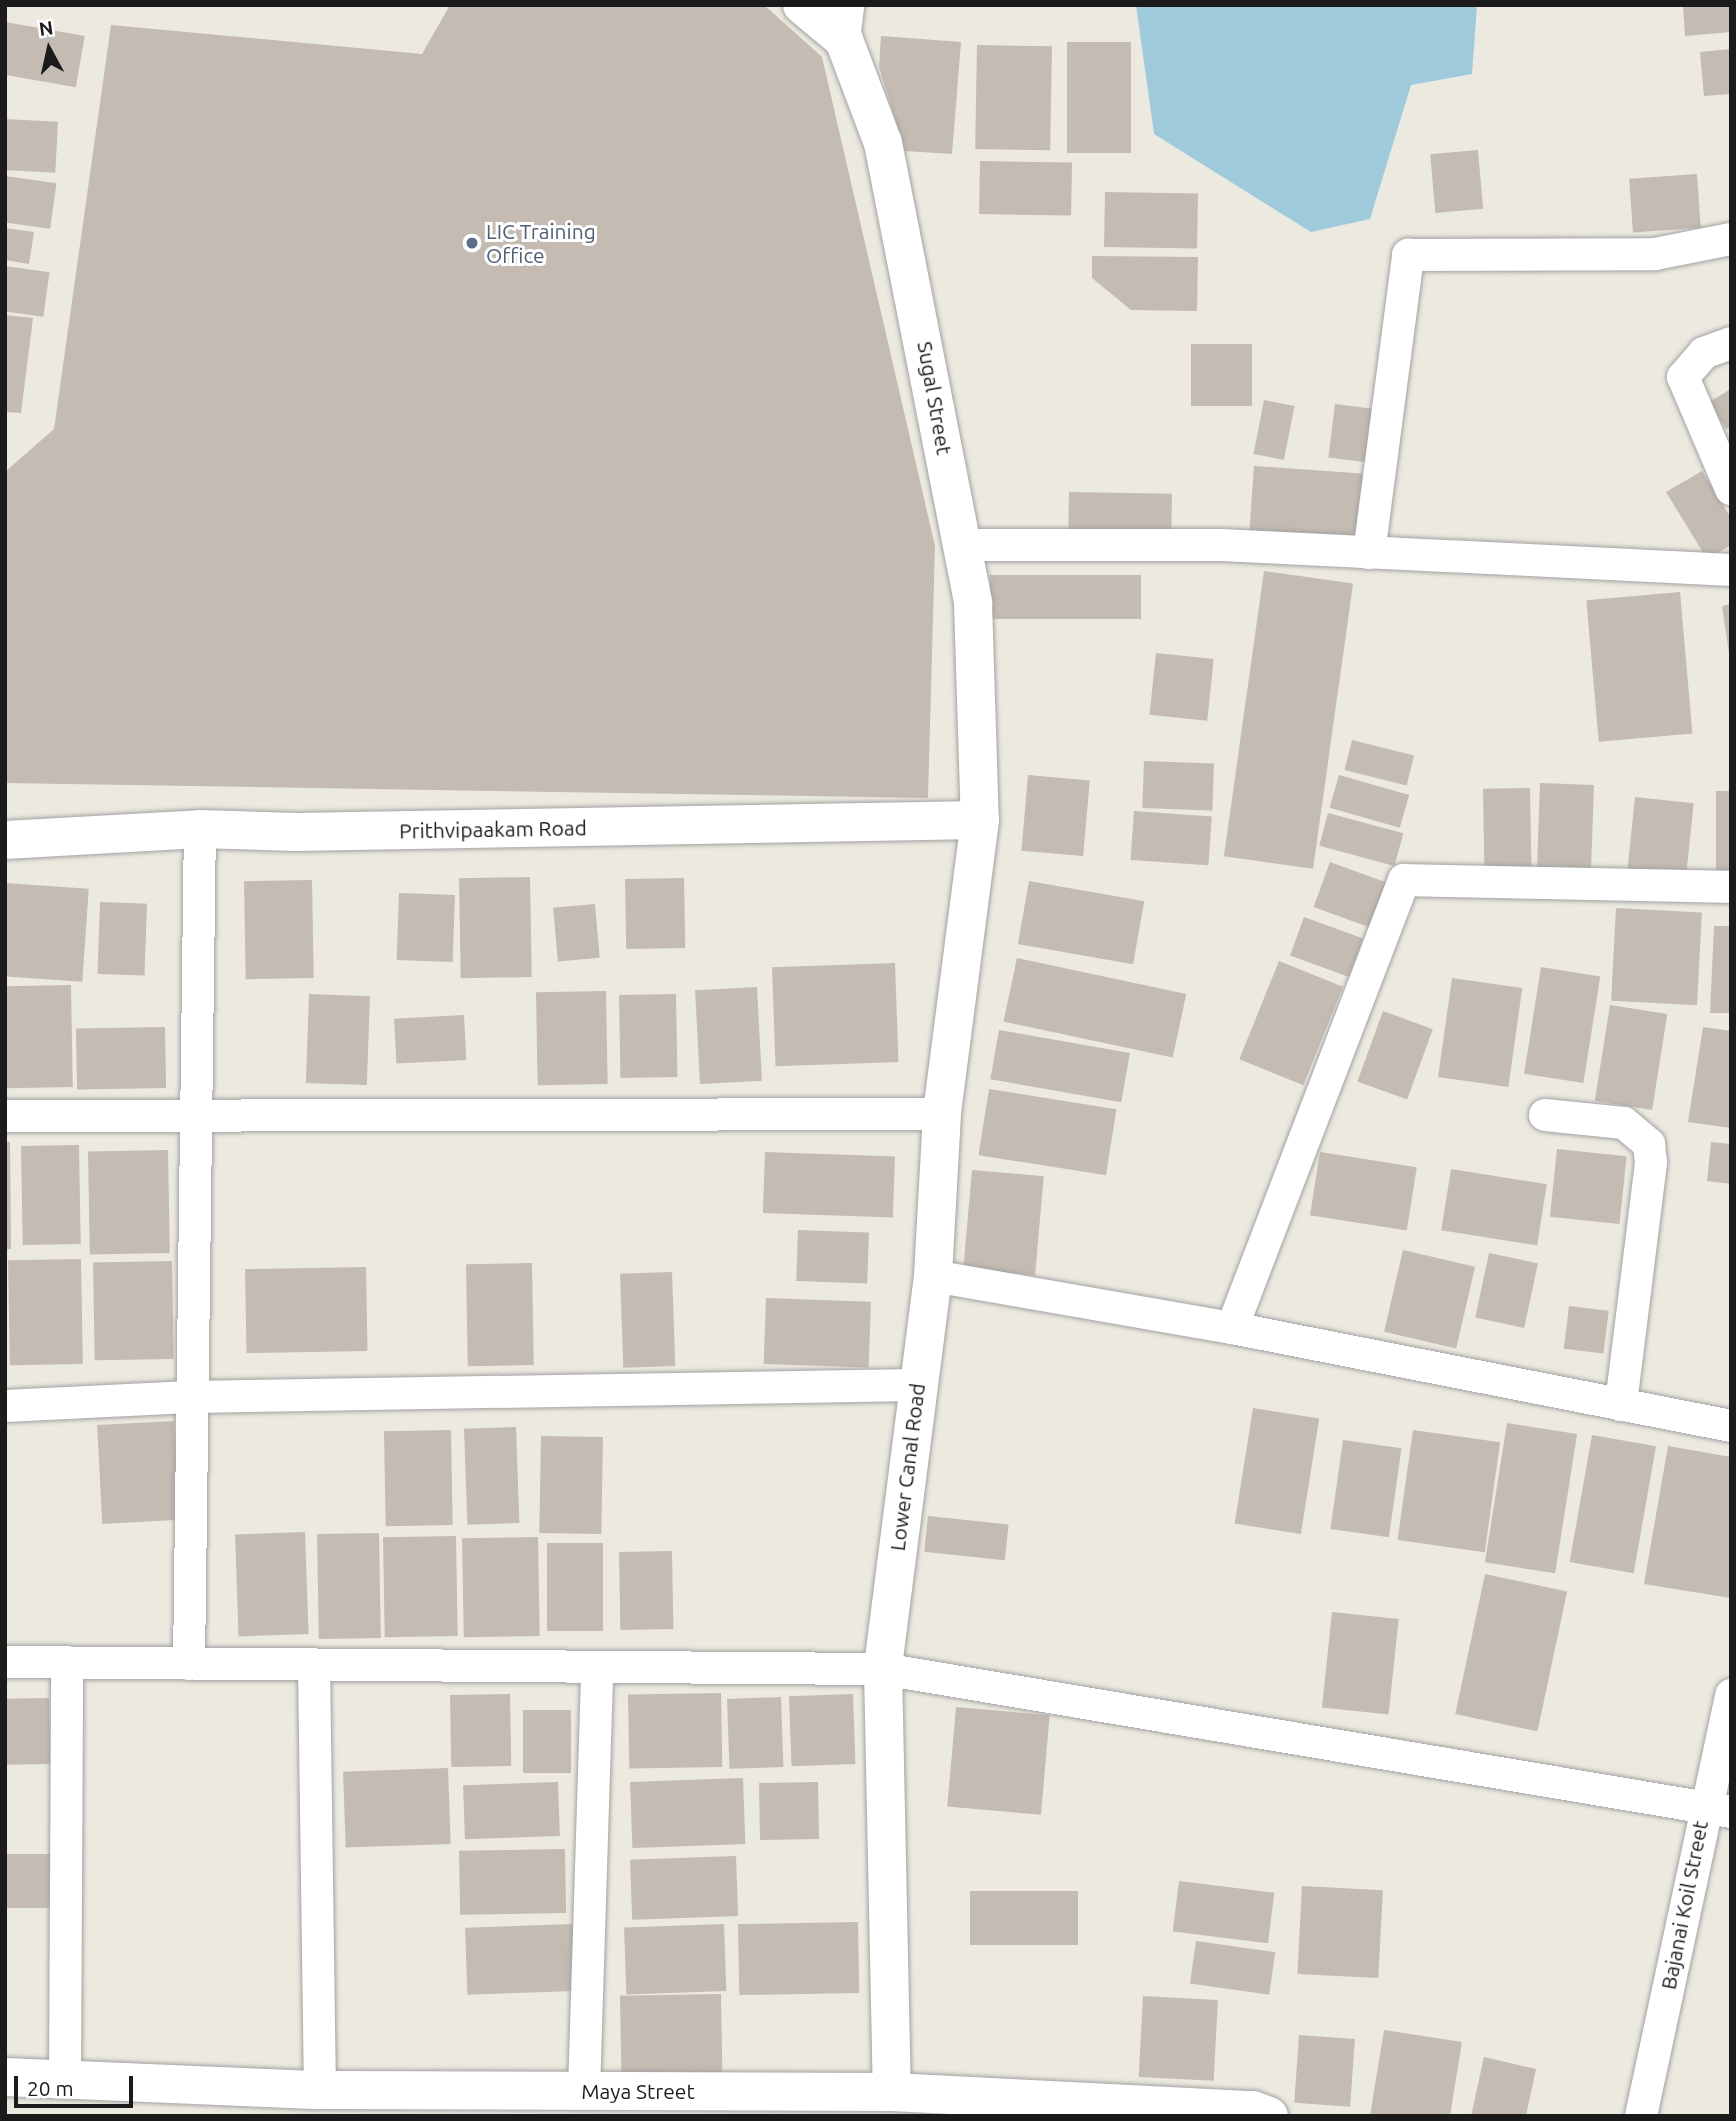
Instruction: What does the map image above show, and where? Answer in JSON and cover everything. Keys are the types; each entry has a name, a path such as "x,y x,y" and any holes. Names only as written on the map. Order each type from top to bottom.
{"street":[{"name":"Sugal Street","path":"802,5 846,22 883,143 936,395 959,545 973,603 980,820"},
{"path":"1369,553 1408,254 1655,254 1731,239"},
{"path":"1731,342 1704,353 1683,377 1731,489"},
{"path":"959,545 1222,545 1731,570"},
{"name":"Prithvipaakam Road","path":"5,840 200,830 296,832 980,820"},
{"name":"Lower Canal Road","path":"893,2104 883,1669 916,1385 933,1276 942,1114 980,820"},
{"path":"189,1664 190,1397 200,830"},
{"path":"1232,1328 1404,880 1731,887"},
{"path":"5,1116 942,1114"},
{"path":"1545,1115 1624,1123 1649,1144 1651,1163 1621,1405"},
{"path":"933,1276 1232,1328 1731,1426"},
{"path":"5,1406 190,1397 916,1385"},
{"path":"5,1661 883,1669 1717,1810"},
{"path":"65,2080 67,1662"},
{"path":"314,1665 320,2090"},
{"path":"584,2091 597,1667"},
{"name":"Bajanai Koil Street","path":"1641,2116 1717,1810 1731,1695"},
{"name":"Maya Street","path":"5,2077 320,2090 584,2091 893,2104 1253,2110 1269,2116"}],"water":[{"path":"1136,5 1477,5 1472,74 1411,85 1370,219 1311,232 1154,134"}],"building":[{"name":"LIC Training Office","path":"450,5 764,5 822,57 935,546 928,798 5,783 5,472 54,429 111,25 422,54"},
{"path":"1683,5 1731,5 1731,32 1685,36"},
{"path":"5,22 85,36 76,87 5,75"},
{"path":"881,36 961,42 952,154 905,151 879,67"},
{"path":"1067,42 1131,42 1131,153 1067,153"},
{"path":"977,45 1052,46 1050,150 975,149"},
{"path":"1731,49 1731,94 1704,96 1700,52"},
{"path":"5,119 58,122 55,173 5,170"},
{"path":"1478,150 1483,209 1435,213 1430,154"},
{"path":"980,161 1072,163 1071,216 979,214"},
{"path":"1697,174 1701,228 1633,233 1629,179"},
{"path":"5,176 56,183 50,229 5,222"},
{"path":"1105,192 1198,194 1197,249 1104,247"},
{"path":"5,228 34,232 29,264 5,260"},
{"path":"1092,256 1198,257 1197,311 1131,310 1092,278"},
{"path":"5,266 50,272 43,317 5,311"},
{"path":"5,315 33,318 21,413 5,412"},
{"path":"1191,344 1252,344 1252,406 1191,406"},
{"path":"1731,389 1731,427 1726,429 1709,402"},
{"path":"1264,400 1294,406 1284,460 1254,454"},
{"path":"1335,404 1373,409 1366,462 1328,458"},
{"path":"1254,466 1365,474 1360,541 1249,533"},
{"path":"1702,471 1731,518 1731,545 1707,559 1666,492"},
{"path":"1069,492 1172,494 1171,533 1068,531"},
{"path":"1264,571 1353,584 1313,869 1224,856"},
{"path":"990,575 1141,575 1141,619 990,619"},
{"path":"1680,592 1692,733 1599,742 1586,600"},
{"path":"1731,604 1731,653 1729,653 1722,606"},
{"path":"1156,653 1214,659 1207,721 1150,715"},
{"path":"1352,740 1414,755 1407,786 1345,770"},
{"path":"1144,761 1214,763 1212,810 1142,808"},
{"path":"1028,775 1090,780 1083,856 1021,851"},
{"path":"1339,775 1409,795 1400,828 1330,808"},
{"path":"1540,783 1594,785 1591,873 1537,871"},
{"path":"1530,788 1531,868 1484,869 1483,789"},
{"path":"1716,791 1731,791 1731,870 1716,870"},
{"path":"1635,797 1694,803 1686,878 1627,872"},
{"path":"1134,811 1212,816 1208,865 1131,860"},
{"path":"1328,813 1403,833 1395,866 1319,846"},
{"path":"1330,862 1394,885 1377,930 1314,907"},
{"path":"530,877 532,977 461,978 459,878"},
{"path":"684,878 685,948 626,949 625,879"},
{"path":"312,880 314,978 246,979 244,881"},
{"path":"1029,881 1144,901 1133,964 1018,944"},
{"path":"5,883 89,889 82,982 5,976"},
{"path":"399,893 455,895 453,962 397,960"},
{"path":"100,902 147,904 144,976 97,974"},
{"path":"595,904 600,958 558,961 553,908"},
{"path":"1616,908 1702,913 1697,1005 1611,1001"},
{"path":"1304,917 1363,939 1349,977 1290,956"},
{"path":"1714,926 1731,926 1731,1013 1710,1013"},
{"path":"1017,958 1186,994 1173,1058 1003,1022"},
{"path":"1279,961 1343,987 1303,1085 1239,1059"},
{"path":"895,963 898,1062 776,1066 772,967"},
{"path":"1541,967 1600,976 1583,1083 1524,1074"},
{"path":"1452,978 1522,988 1508,1087 1438,1077"},
{"path":"71,985 73,1087 7,1088 5,986"},
{"path":"757,987 762,1081 700,1084 695,990"},
{"path":"606,991 608,1084 538,1085 536,992"},
{"path":"309,994 370,996 367,1085 306,1083"},
{"path":"676,994 677,1077 620,1078 619,995"},
{"path":"1610,1005 1667,1014 1652,1110 1595,1101"},
{"path":"1383,1011 1433,1029 1407,1100 1357,1081"},
{"path":"464,1015 466,1060 396,1064 394,1019"},
{"path":"165,1027 166,1088 77,1090 76,1029"},
{"path":"1703,1027 1731,1031 1731,1128 1688,1122"},
{"path":"999,1030 1130,1053 1121,1102 990,1079"},
{"path":"989,1089 1116,1109 1106,1175 979,1155"},
{"path":"5,1142 10,1142 11,1249 5,1249"},
{"path":"1711,1142 1731,1144 1731,1184 1707,1181"},
{"path":"79,1145 81,1244 23,1245 21,1146"},
{"path":"1557,1149 1627,1156 1620,1224 1550,1217"},
{"path":"168,1150 170,1253 90,1254 88,1151"},
{"path":"765,1152 895,1157 893,1217 763,1213"},
{"path":"1320,1152 1417,1167 1407,1231 1310,1215"},
{"path":"1451,1169 1547,1184 1537,1245 1441,1230"},
{"path":"972,1170 1044,1176 1035,1275 963,1269"},
{"path":"798,1230 869,1232 867,1283 796,1281"},
{"path":"1403,1250 1475,1267 1456,1348 1384,1332"},
{"path":"1489,1253 1538,1263 1524,1328 1475,1318"},
{"path":"81,1259 83,1364 10,1365 8,1260"},
{"path":"172,1261 174,1359 95,1360 93,1262"},
{"path":"532,1263 534,1365 468,1366 466,1264"},
{"path":"366,1267 367,1351 246,1353 245,1269"},
{"path":"672,1272 675,1366 623,1368 620,1274"},
{"path":"766,1298 871,1302 869,1368 764,1364"},
{"path":"1569,1306 1609,1311 1603,1354 1564,1349"},
{"path":"1253,1408 1319,1418 1301,1534 1235,1524"},
{"path":"174,1421 179,1520 102,1524 97,1425"},
{"path":"1507,1423 1577,1434 1555,1573 1485,1562"},
{"path":"516,1427 519,1523 467,1525 464,1429"},
{"path":"451,1430 453,1525 386,1526 384,1431"},
{"path":"1413,1430 1500,1442 1485,1552 1398,1540"},
{"path":"1592,1435 1656,1446 1634,1573 1570,1562"},
{"path":"541,1436 603,1437 601,1534 539,1533"},
{"path":"1343,1440 1401,1448 1389,1537 1330,1529"},
{"path":"1668,1446 1731,1457 1731,1598 1644,1584"},
{"path":"928,1516 1009,1524 1005,1560 924,1552"},
{"path":"305,1532 309,1634 239,1636 235,1534"},
{"path":"379,1533 381,1638 319,1639 317,1534"},
{"path":"456,1536 458,1636 385,1637 383,1537"},
{"path":"538,1537 540,1636 464,1637 462,1538"},
{"path":"547,1543 603,1543 603,1631 547,1631"},
{"path":"672,1551 673,1629 620,1630 619,1552"},
{"path":"1485,1574 1567,1591 1537,1731 1455,1714"},
{"path":"1332,1612 1399,1619 1389,1714 1322,1707"},
{"path":"721,1693 722,1767 629,1769 628,1695"},
{"path":"510,1694 511,1766 451,1767 450,1695"},
{"path":"853,1694 855,1764 791,1766 789,1696"},
{"path":"781,1697 783,1767 729,1769 727,1699"},
{"path":"49,1698 50,1764 6,1765 5,1699"},
{"path":"956,1707 1050,1715 1041,1815 947,1807"},
{"path":"523,1710 571,1710 571,1773 523,1773"},
{"path":"448,1768 451,1844 346,1848 343,1772"},
{"path":"743,1778 745,1844 632,1848 630,1782"},
{"path":"558,1782 560,1836 465,1839 463,1785"},
{"path":"818,1782 819,1839 760,1840 759,1783"},
{"path":"565,1849 566,1913 460,1915 459,1851"},
{"path":"5,1854 54,1854 54,1908 5,1908"},
{"path":"736,1856 738,1916 632,1920 630,1860"},
{"path":"1179,1881 1274,1893 1268,1943 1173,1932"},
{"path":"1302,1886 1383,1890 1378,1978 1297,1974"},
{"path":"970,1891 1078,1891 1078,1945 970,1945"},
{"path":"858,1922 859,1993 739,1995 738,1924"},
{"path":"573,1924 575,1991 467,1995 465,1928"},
{"path":"724,1924 726,1991 626,1994 624,1927"},
{"path":"1196,1941 1275,1952 1269,1995 1190,1984"},
{"path":"721,1994 723,2083 622,2085 620,1996"},
{"path":"1143,1996 1218,2000 1214,2081 1139,2077"},
{"path":"1384,2030 1462,2042 1450,2116 1370,2116"},
{"path":"1299,2035 1355,2039 1350,2107 1294,2103"},
{"path":"1484,2057 1536,2069 1526,2116 1471,2116"}],"place":[{"name":"LIC Training Office","path":"472,243"}]}
